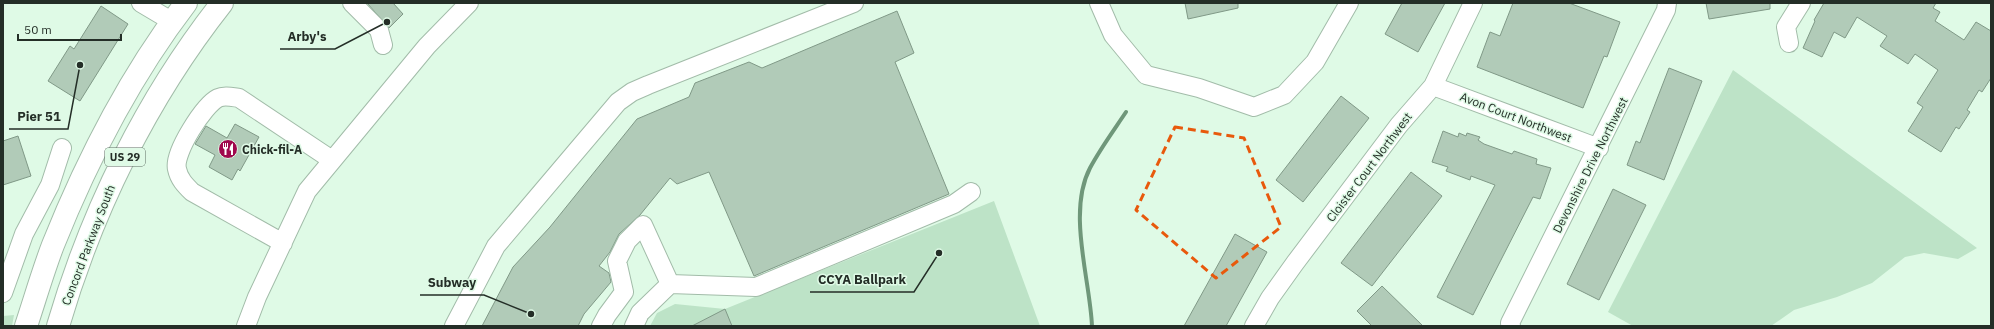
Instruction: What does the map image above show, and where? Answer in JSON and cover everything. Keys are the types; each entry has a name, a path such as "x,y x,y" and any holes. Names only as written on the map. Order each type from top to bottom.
{"main road":[{"name":"US 29","path":"26,326 53,246 87,168 140,71 186,3"},
{"name":"Concord Parkway South","path":"58,326 66,296 104,197 157,98 208,20 222,3"}],"street":[{"path":"141,3 173,22"},
{"path":"352,3 378,30 383,45"},
{"path":"246,326 307,191 427,46 469,3"},
{"path":"454,326 496,246 618,102 632,92 648,85 854,3"},
{"path":"1099,3 1113,35 1146,75 1199,88 1254,107 1284,95 1315,62 1350,3"},
{"name":"Cloister Court Northwest","path":"1254,326 1270,298 1295,263 1399,125 1433,86 1473,3"},
{"name":"Devonshire Drive Northwest","path":"1510,326 1510,323 1599,148 1666,10 1667,3"},
{"path":"1789,43 1786,27 1801,3"},
{"name":"Avon Court Northwest","path":"1433,86 1599,148"},
{"path":"283,243 192,192 181,181 176,168 178,154 191,130 209,104 219,98 229,96 239,98 332,160"},
{"path":"3,293 24,234 50,185 62,148"},
{"path":"634,326 640,313 670,284 756,287 954,204 971,192"},
{"path":"602,326 607,315 624,292 617,261 626,242 644,225 670,284"}],"highlighted area":[{"path":"1175,127 1244,138 1281,227 1216,278 1136,210"}],"green space":[{"path":"1733,70 1977,248 1958,259 1924,253 1905,257 1872,283 1837,297 1794,310 1771,326 1633,326 1608,312"},
{"path":"994,201 1040,326 650,326 657,313 675,304 725,309"},
{"path":"14,315 12,326 3,326 3,316"}],"building":[{"path":"367,3 393,3 403,14 389,28"},
{"path":"1185,3 1238,3 1238,8 1188,19"},
{"path":"1402,3 1445,3 1418,52 1385,34"},
{"path":"1513,3 1569,3 1620,22 1607,57 1604,56 1583,108 1477,67 1490,32 1500,36"},
{"path":"1706,3 1770,3 1770,9 1709,19"},
{"path":"1824,3 1936,3 1933,8 1940,12 1935,21 1964,40 1976,22 1991,31 1991,78 1982,92 1979,90 1967,110 1970,112 1959,129 1956,127 1941,152 1908,131 1923,107 1917,103 1938,70 1915,54 1908,64 1880,46 1887,36 1857,17 1845,38 1834,32 1822,57 1803,48 1815,21 1814,20"},
{"path":"101,6 128,24 80,101 48,81 70,46 74,49"},
{"path":"897,11 914,53 895,62 949,194 754,276 709,172 677,184 670,178 640,215 619,234 610,252 599,266 609,273 611,282 584,314 578,326 482,326 513,267 550,227 637,119 689,97 695,83 749,62 762,68"},
{"path":"1669,68 1702,81 1664,180 1627,165 1636,141 1640,143"},
{"path":"1341,96 1369,118 1303,202 1276,180"},
{"name":"Chick-fil-A","path":"235,124 259,137 240,171 238,169 232,180 209,167 215,155 195,144 206,126 227,138"},
{"path":"1443,131 1458,137 1459,133 1466,136 1467,133 1480,137 1478,140 1484,144 1512,154 1514,151 1537,159 1536,164 1551,168 1540,199 1533,197 1473,315 1437,297 1495,185 1471,176 1470,180 1446,171 1448,167 1432,162"},
{"path":"18,136 31,176 3,185 3,141"},
{"path":"1411,172 1442,196 1372,286 1341,263"},
{"path":"1613,189 1646,205 1599,300 1567,284"},
{"path":"1235,234 1267,252 1226,326 1184,326"},
{"path":"1382,286 1423,326 1372,326 1357,311"},
{"path":"725,309 732,326 692,326"}],"waterway":[{"path":"1092,326 1080,225 1080,205 1083,185 1090,168 1126,112"}],"place":[{"name":"Arby's","path":"387,22"},
{"name":"Pier 51","path":"80,65"},
{"name":"Chick-fil-A","path":"228,149"},
{"name":"CCYA Ballpark","path":"939,253"},
{"name":"Subway","path":"531,314"}]}
